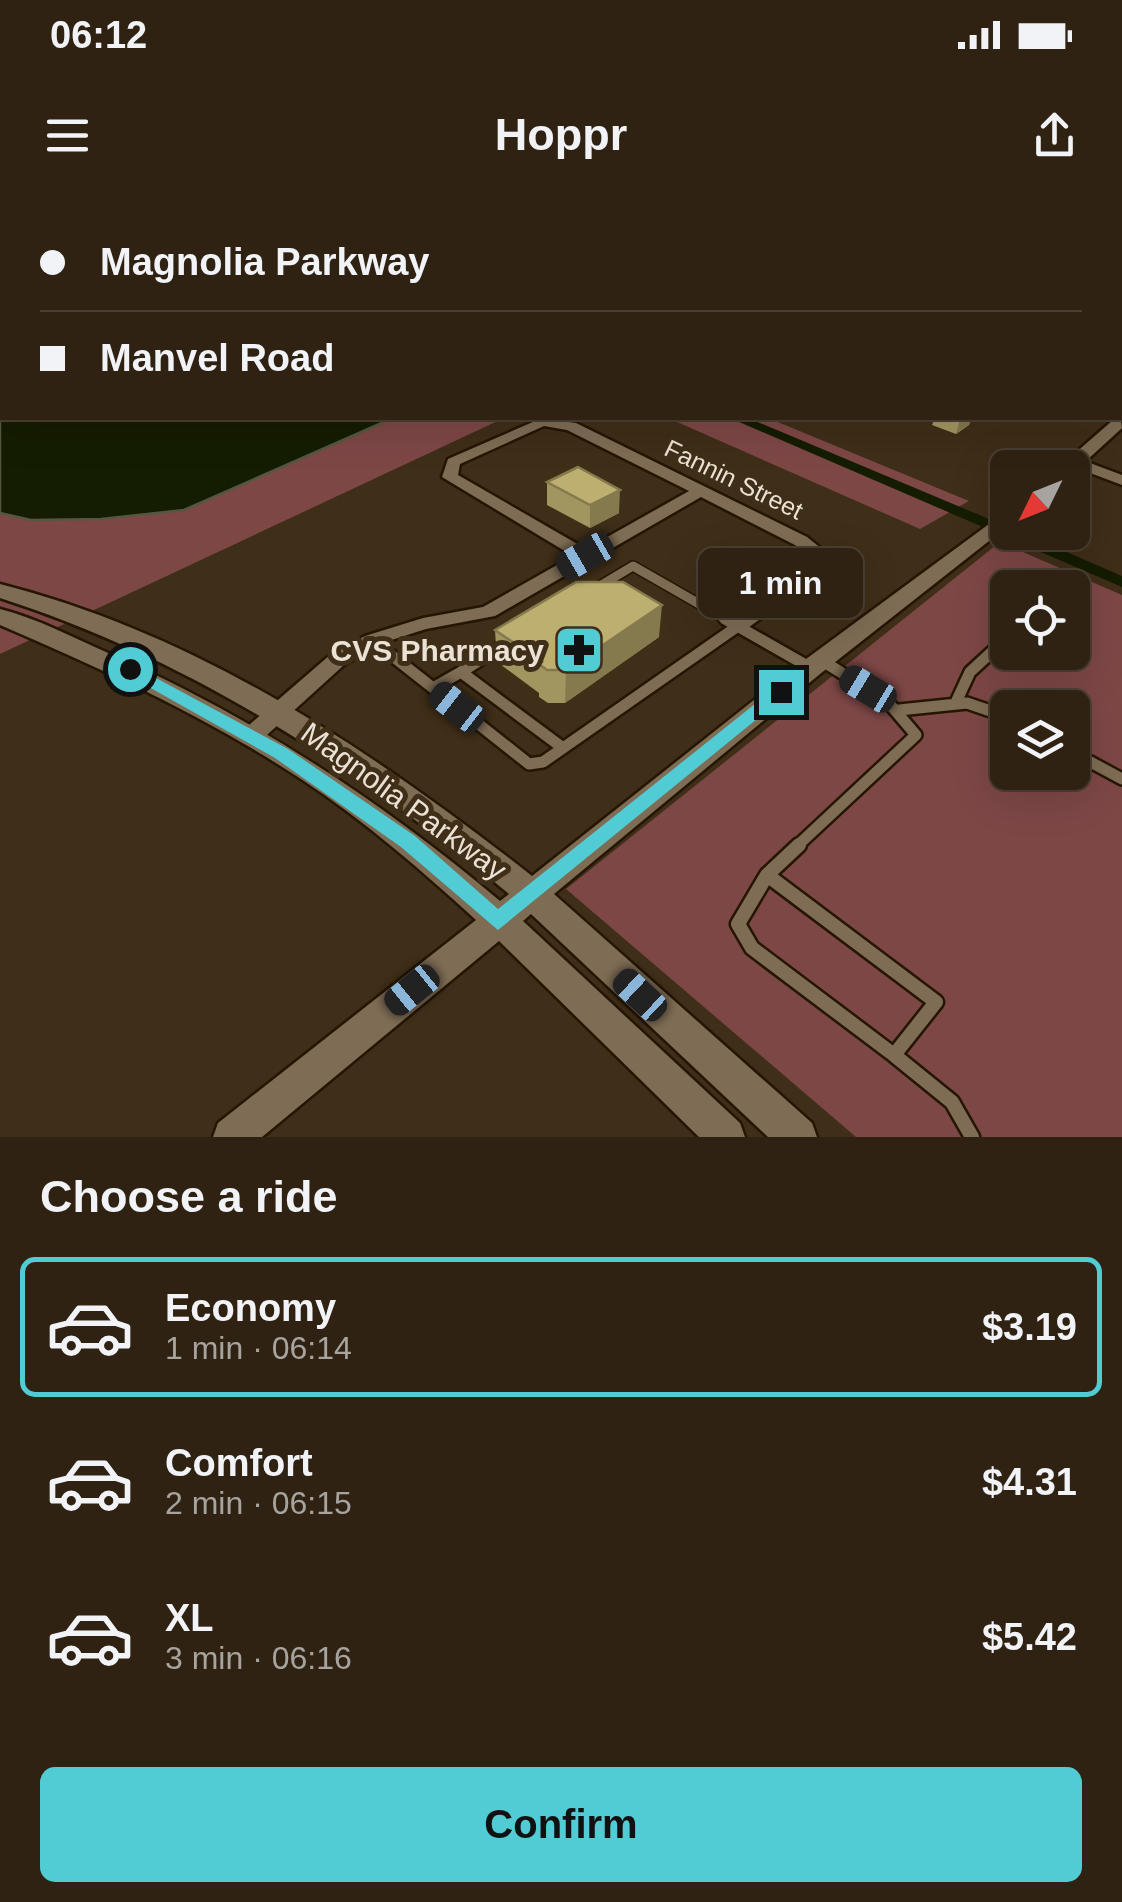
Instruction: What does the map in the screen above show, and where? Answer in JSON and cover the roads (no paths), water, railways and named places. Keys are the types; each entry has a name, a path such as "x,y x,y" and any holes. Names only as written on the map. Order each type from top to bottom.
{"street":[{"path":"1086,450 1116,420"},
{"name":"Fannin Street","path":"585,556 450,476 453,462 542,422 571,426 820,554 817,572 738,626"},
{"path":"1090,471 1122,480"},
{"path":"250,736 336,660 372,640 423,624 488,612 700,492"},
{"path":"240,1134 530,894 990,530"},
{"name":"Magnolia Parkway","path":"0,591 162,650 312,731 530,894 749,1097 798,1137"},
{"name":"Magnolia Parkway","path":"0,616 130,669 282,754 408,842 591,1004 726,1137"}],"lane":[{"path":"586,595 633,566 899,710 916,736 767,875 738,924 752,948 952,1102 972,1137"},
{"path":"372,640 529,764 543,762 738,626"},
{"path":"433,688 523,633"},
{"path":"956,700 960,684 990,654"},
{"path":"461,672 563,748"},
{"path":"899,710 956,700 990,709"},
{"path":"1090,762 1122,779"},
{"path":"767,875 936,1002 894,1055"}],"waterway":[{"path":"742,420 1122,582"}],"place":[{"name":"CVS Pharmacy","path":"579,650"}]}
